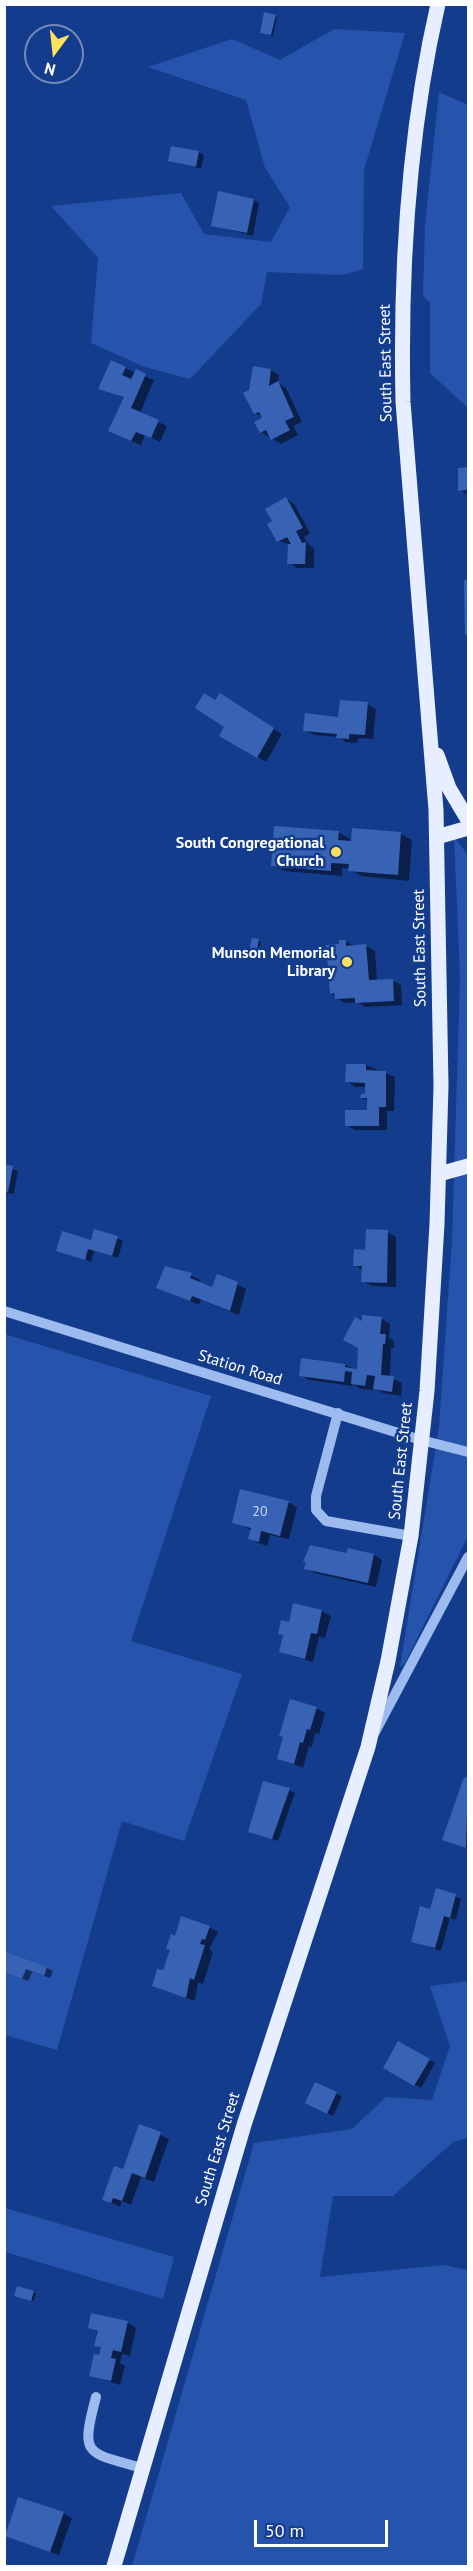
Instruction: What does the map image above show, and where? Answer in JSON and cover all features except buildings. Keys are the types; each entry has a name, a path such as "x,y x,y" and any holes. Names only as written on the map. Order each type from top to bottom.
{"main road":[{"name":"South East Street","path":"114,2566 244,2125 368,1747 388,1661 411,1536 427,1391 439,1174 441,1086 437,837 403,402 402,338 410,173 420,94 438,4"},
{"name":"South East Street","path":"429,722 449,788 468,820"},
{"path":"437,837 468,828"},
{"path":"439,1174 468,1166"}],"street":[{"name":"Station Road","path":"4,1311 421,1440 468,1452"},
{"path":"338,1413 316,1496 316,1510 326,1521 411,1536"},
{"name":"South East Street","path":"368,1747 468,1557"},
{"path":"96,2397 87,2439 89,2448 97,2456 142,2468"}],"shaded area":[{"path":"334,29 405,33 364,170 363,269 343,275 267,272 261,304 190,379 145,367 91,343 98,258 51,206 181,193 204,234 271,242 290,207 265,168 246,100 148,67 232,39 280,60"},
{"path":"439,92 468,105 468,408 430,373 430,302 423,296 425,225"},
{"path":"454,837 468,855 468,1536 405,1663 400,1667 439,1427 452,1241 460,978"},
{"path":"4,1334 211,1396 131,1641 242,1674 184,1841 122,1821 57,2050 5,2035"},
{"path":"468,1981 468,2138 453,2142 393,2196 333,2196 320,2277 444,2265 468,2270 468,2566 132,2566 254,2143 352,2129 386,2097 432,2100 450,2046 430,1986"},
{"path":"5,2208 174,2257 163,2299 5,2252"}],"place":[{"name":"South Congregational Church","path":"336,852"},
{"name":"Munson Memorial Library","path":"347,962"}]}
